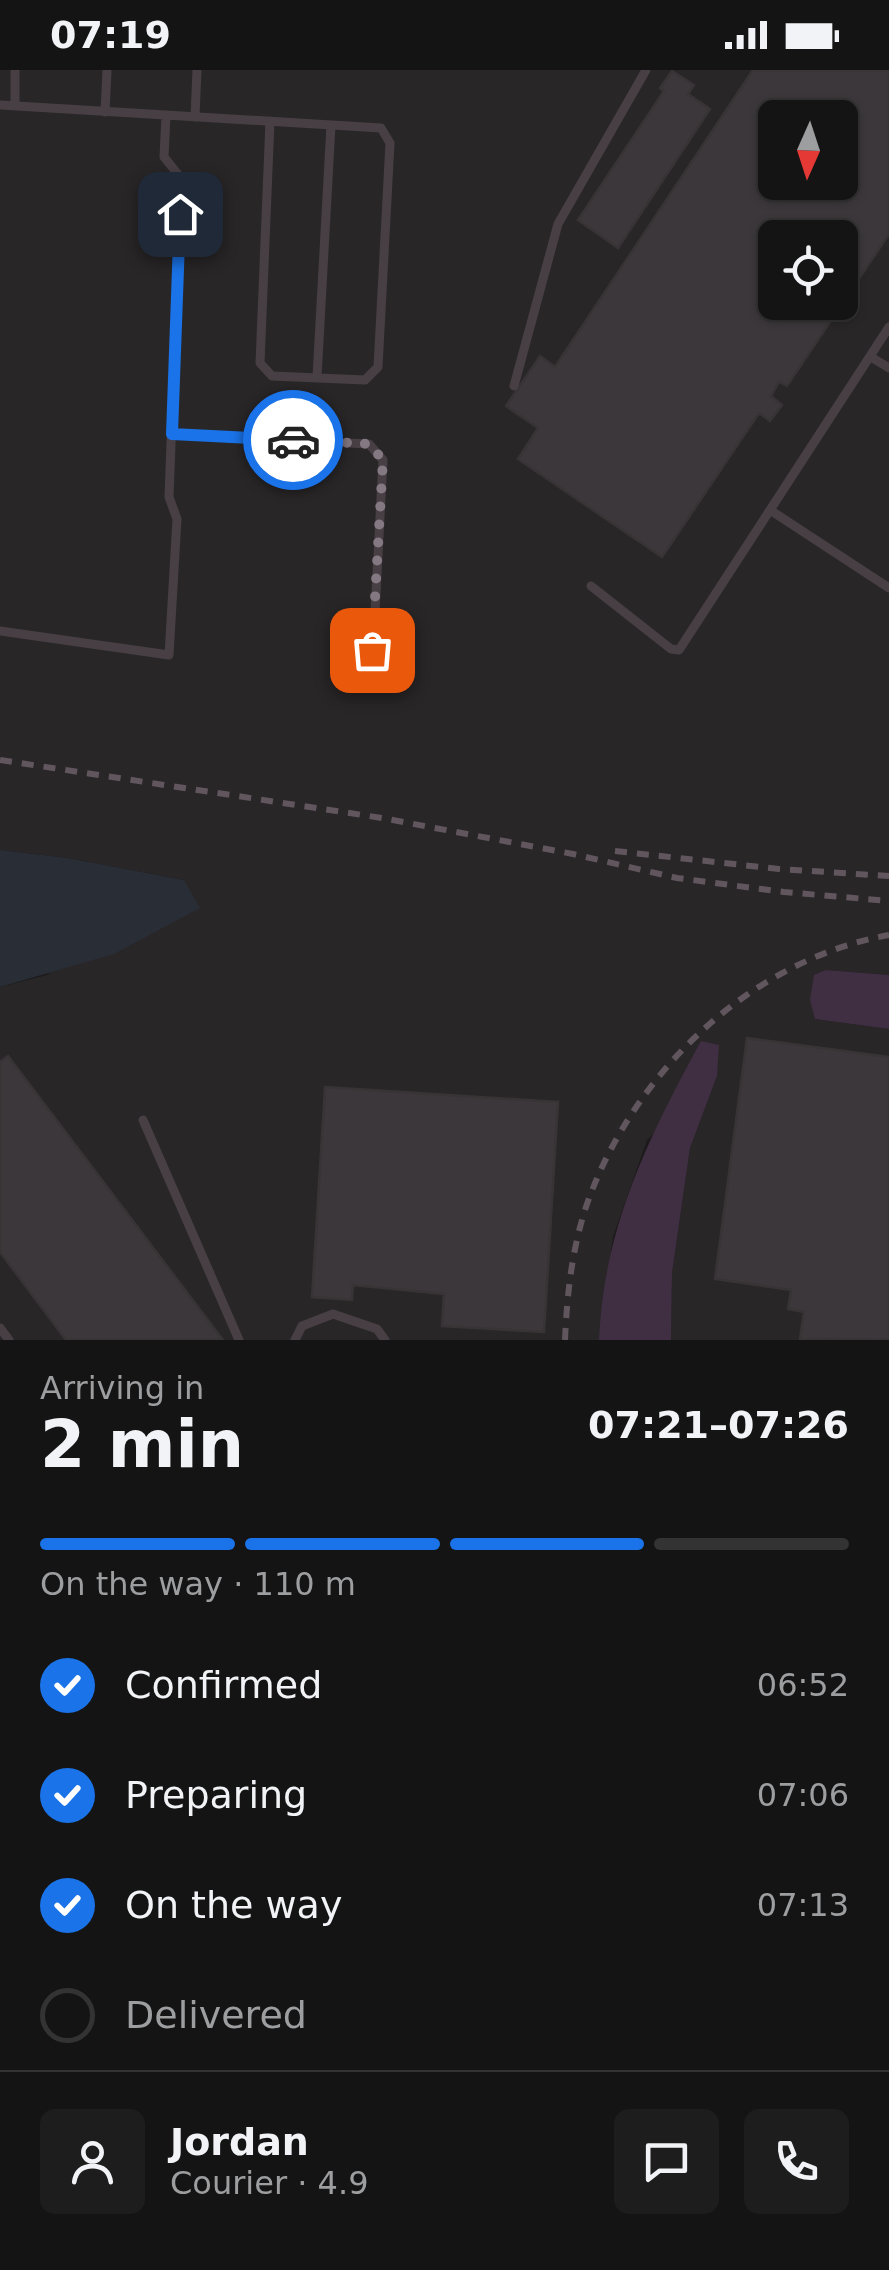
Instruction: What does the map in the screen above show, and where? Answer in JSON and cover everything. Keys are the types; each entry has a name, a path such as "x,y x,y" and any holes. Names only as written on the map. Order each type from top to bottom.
{"lane":[{"path":"15,106 16,70"},
{"path":"105,112 107,70"},
{"path":"195,117 197,70"},
{"path":"514,386 558,224 646,70"},
{"path":"0,106 15,106 105,112 270,121 381,128 390,143 378,366 365,380 272,376 260,363 270,121"},
{"path":"0,631 169,655 177,519 169,497 181,178 164,157 166,115"},
{"path":"317,378 330,125"},
{"path":"591,586 671,649 679,650 889,328"},
{"path":"871,356 889,368"},
{"path":"172,434 369,444 383,460 370,688"},
{"path":"770,510 889,588"},
{"path":"143,1120 239,1340"},
{"path":"296,1340 302,1326 333,1314 378,1328 385,1340"},
{"path":"0,1328 10,1340"}],"shaded area":[{"path":"0,70 889,70 889,975 826,970 815,1019 889,1029 889,1340 671,1340 672,1273 690,1148 717,1076 647,1140 613,1237 599,1340 0,1340 0,987 47,975 184,880 68,858 0,850"},
{"path":"0,850 68,858 184,880 200,908 114,954 0,987"},
{"path":"826,970 889,975 889,1029 815,1019 810,1000 814,975"},
{"path":"701,1041 719,1045 717,1076 690,1148 672,1273 671,1340 599,1340 603,1298 619,1221 663,1113"}],"building":[{"path":"753,70 889,70 889,234 858,280 858,220 758,220 758,320 831,320 787,386 779,382 771,396 782,405 770,421 759,413 662,557 518,459 538,428 506,406 540,356 555,367"},
{"path":"672,71 694,85 688,94 710,109 618,248 578,220 664,91 660,88"},
{"path":"747,1038 889,1057 889,1340 800,1339 804,1312 788,1309 791,1290 715,1279"},
{"path":"8,1056 223,1340 66,1340 0,1252 0,1062"},
{"path":"325,1087 558,1102 544,1332 442,1326 444,1294 353,1285 352,1300 312,1297"}],"railway":[{"path":"0,760 382,818 677,878 889,901"},
{"path":"615,851 779,869 889,876"},
{"path":"565,1340 571,1271 587,1204 607,1156 634,1110 666,1068 703,1030 744,997 790,969 838,948 889,935"}],"way so far":[{"path":"293,440 369,444 383,460 372,650"}],"route":[{"path":"180,214 172,434 293,440"}]}
